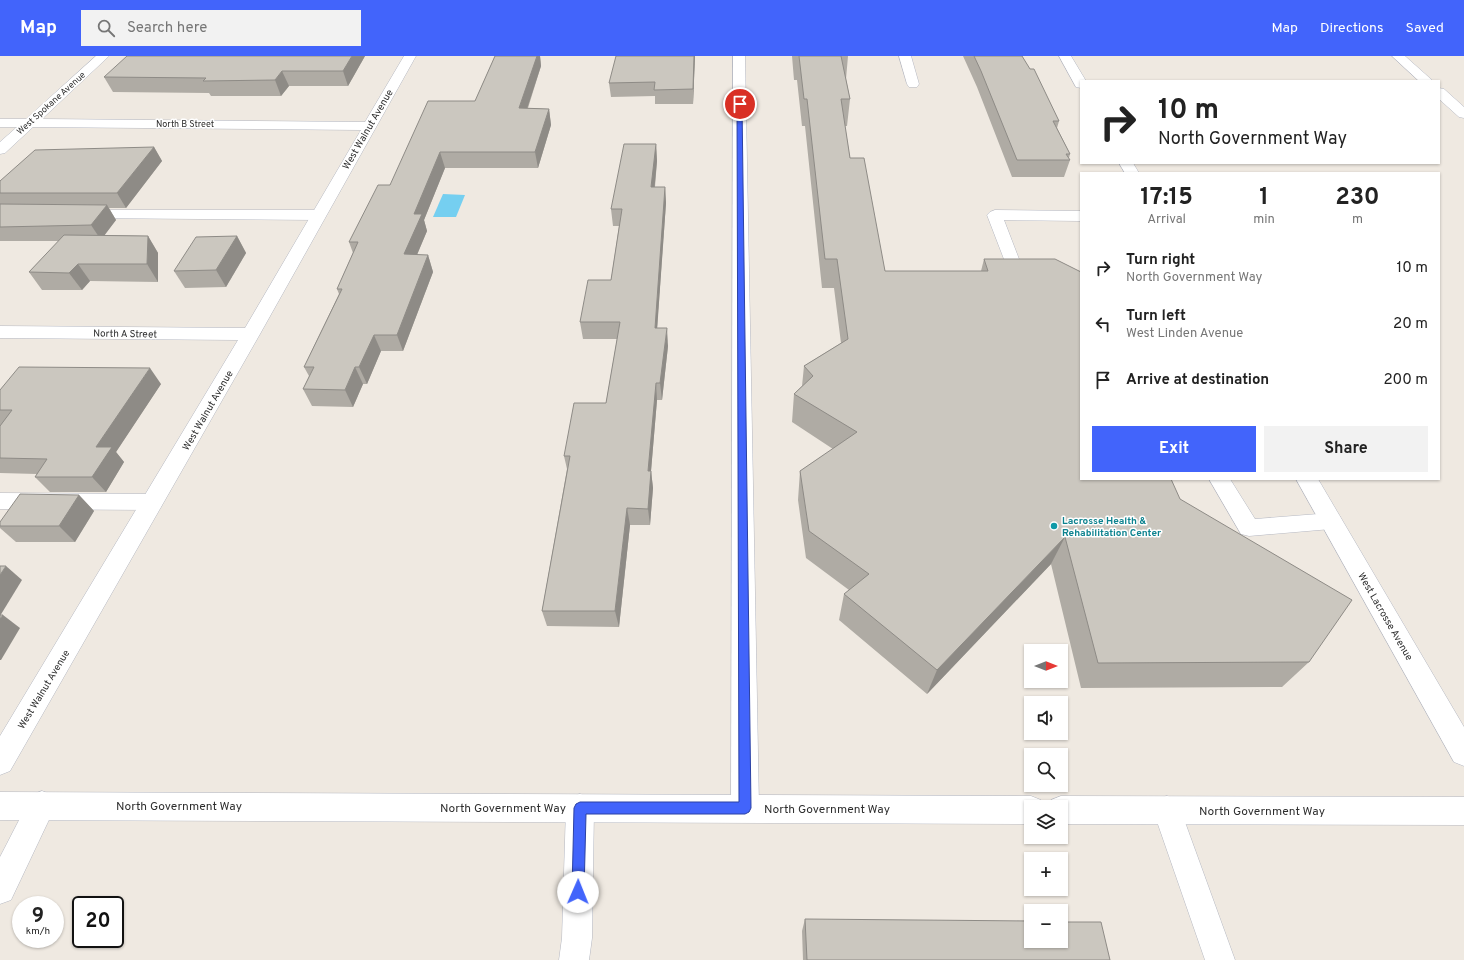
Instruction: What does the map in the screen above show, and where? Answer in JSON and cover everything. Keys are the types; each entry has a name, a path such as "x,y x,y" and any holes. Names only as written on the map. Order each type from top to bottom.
{"street":[{"name":"West Spokane Avenue","path":"0,150 103,56"},
{"name":"West Walnut Avenue","path":"0,762 154,502 410,56"},
{"path":"739,56 745,808"},
{"path":"1065,56 1080,82"},
{"path":"1398,56 1426,80"},
{"path":"1440,93 1464,114"},
{"name":"North B Street","path":"0,123 369,126"},
{"name":"North A Street","path":"0,332 251,334"},
{"name":"West Lacrosse Avenue","path":"1308,480 1464,753"},
{"path":"0,889 42,805"},
{"name":"North Government Way","path":"0,806 1024,810"},
{"name":"North Government Way","path":"1068,810 1464,812"}],"lane":[{"path":"905,56 913,84"},
{"path":"72,214 318,215"},
{"path":"1080,216 995,215 1018,277 1080,277"},
{"path":"1220,480 1249,528 1331,521"},
{"path":"0,501 154,502"},
{"path":"574,960 577,938 580,808"},
{"path":"1167,810 1220,960"}],"water":[{"path":"443,194 465,195 456,217 433,217"}],"building":[{"path":"127,56 352,56 343,71 282,71 275,80 203,81 206,78 104,77"},
{"path":"495,56 537,56 519,108 549,109 535,152 440,152 414,214 422,214 404,254 428,255 397,335 374,335 359,367 355,367 345,390 303,389 314,367 304,367 342,289 337,289 358,242 349,242 378,185 390,185 428,101 475,101"},
{"path":"616,56 694,56 693,89 654,90 655,82 609,83"},
{"name":"Lacrosse Health & Rehabilitation Center","path":"799,56 841,56 850,99 841,99 850,158 864,158 885,271 988,271 984,259 1055,259 1080,272 1080,480 1171,480 1180,499 1352,600 1309,662 1098,663 1065,537 937,670 844,594 869,574 809,531 800,471 857,432 794,394 813,376 804,366 848,339 837,259 825,259 807,99 804,99"},
{"path":"974,56 1022,56 1030,69 1034,69 1059,121 1053,121 1070,154 1066,154 1070,160 1017,160"},
{"path":"624,144 656,144 651,187 665,187 655,328 667,328 660,383 656,383 648,471 651,471 648,509 627,508 615,611 542,611 570,456 564,456 574,403 606,403 620,322 580,322 588,280 611,280 622,209 611,209"},
{"path":"154,147 117,193 0,193 0,181 35,150"},
{"path":"0,204 107,205 91,225 0,227"},
{"path":"64,235 148,236 147,264 78,264 69,273 29,272"},
{"path":"237,236 216,270 174,271 196,237"},
{"path":"19,367 150,368 96,447 112,447 92,477 35,477 47,459 0,458 0,426 12,410 0,410 0,390"},
{"path":"20,494 79,495 59,526 0,526 0,522"},
{"path":"0,566 6,566 0,575"},
{"path":"805,919 1024,921 1024,948 1068,948 1068,922 1101,922 1110,960 807,960"}],"place":[{"name":"Lacrosse Health & Rehabilitation Center","path":"1054,526"}],"route":[{"path":"578,892 580,808 745,808 740,104"}]}
